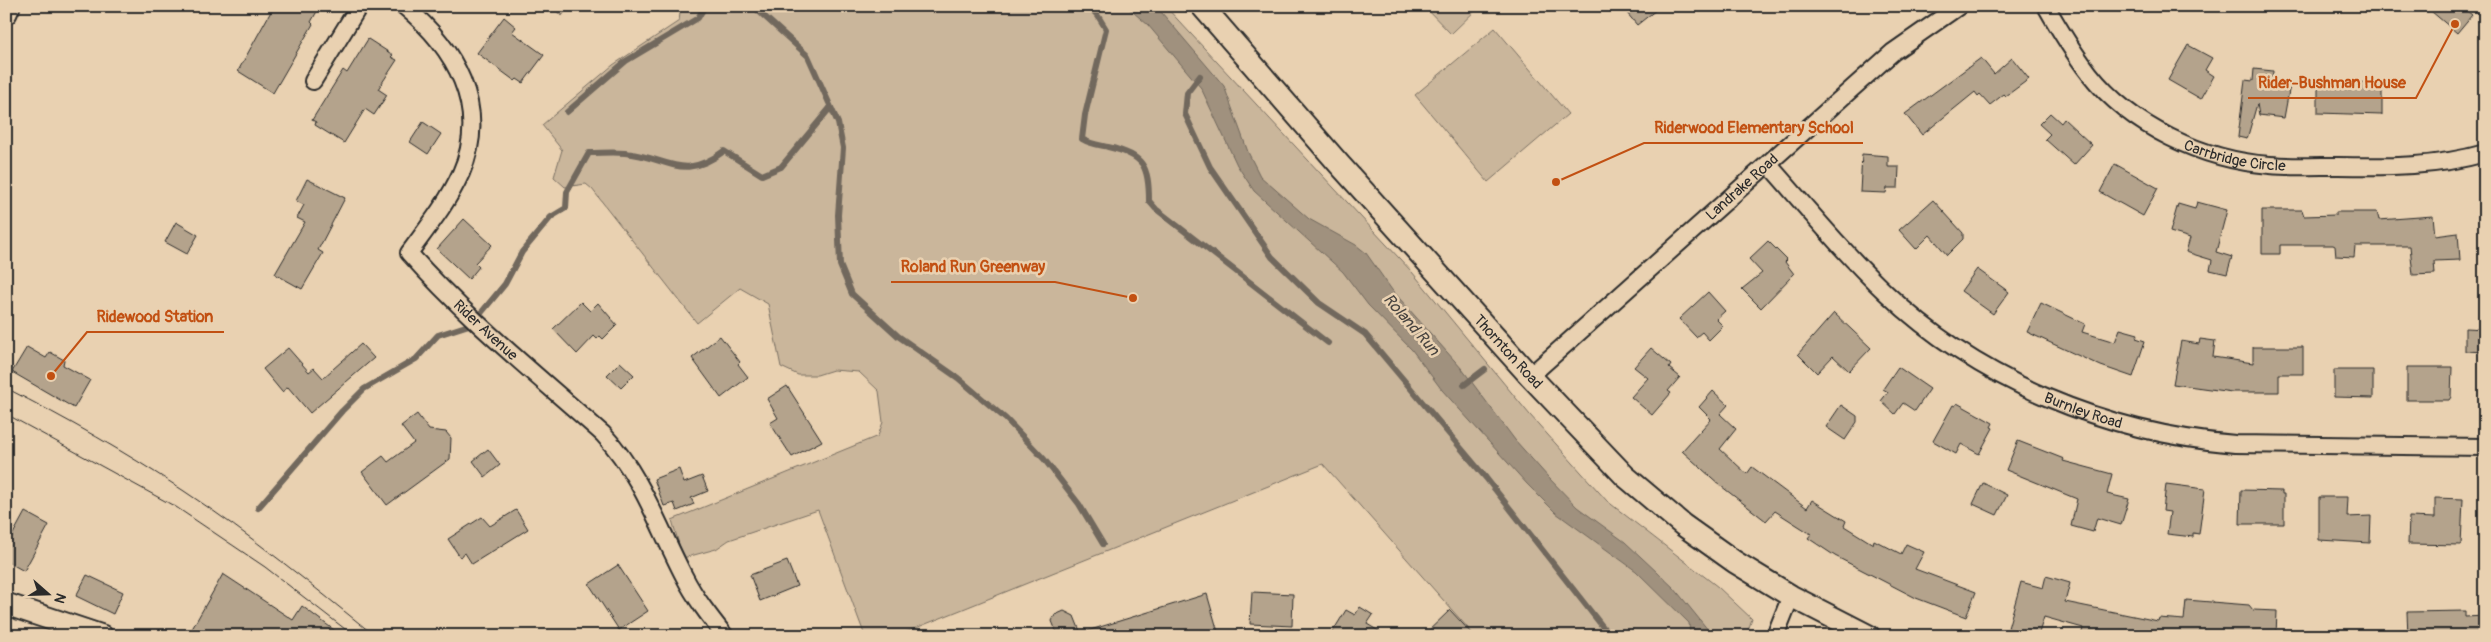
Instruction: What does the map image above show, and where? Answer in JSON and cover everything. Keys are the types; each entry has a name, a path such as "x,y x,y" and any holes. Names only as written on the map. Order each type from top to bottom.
{"street":[{"path":"6,13 9,6"},
{"path":"313,81 359,6"},
{"name":"Rider Avenue","path":"404,6 426,25 448,51 458,70 470,111 471,131 462,172 443,206 409,252 463,310 603,434 620,452 635,474 684,578 703,608 725,636"},
{"name":"Thornton Road","path":"1202,6 1339,164 1530,376 1625,476 1668,513 1735,562 1791,596 1868,636"},
{"name":"Landrake Road","path":"1530,376 1893,52 1959,6"},
{"name":"Carrbridge Circle","path":"2046,6 2090,74 2114,99 2171,138 2199,149 2229,159 2270,165 2401,167 2455,162 2485,153"},
{"name":"Burnley Road","path":"1768,164 1824,228 1887,294 1927,327 2003,377 2070,406 2101,418 2200,441 2235,444 2485,447"},
{"path":"1775,636 1791,596"},
{"path":"6,604 102,636"}],"shaded area":[{"path":"681,6 1165,6 1412,272 1530,415 1607,501 1718,587 1752,619 1746,636 1475,636 1323,464 896,636 865,636 818,510 729,540 716,549 683,558 672,520 878,436 883,422 879,391 859,372 833,370 817,375 798,375 781,367 768,304 740,288 697,323 592,189 586,184 565,187 554,177 562,150 542,125 613,65 679,21"},
{"path":"1424,6 1480,6 1451,34"},
{"path":"1495,28 1568,114 1488,182 1415,95"}],"water":[{"path":"550,6 569,6 562,16"},
{"name":"Roland Run","path":"1126,6 1156,6 1224,86 1248,152 1260,176 1309,219 1356,245 1366,253 1392,290 1462,369 1515,440 1548,477 1577,507 1625,542 1674,588 1713,636 1690,636 1689,623 1636,571 1556,513 1527,484 1442,390 1412,350 1368,305 1343,272 1254,191 1237,165 1201,88 1148,25"}],"building":[{"path":"274,6 320,6 311,22 313,24 273,93 238,71"},
{"path":"1621,6 1661,6 1637,25"},
{"path":"2425,6 2461,6 2472,15 2457,33"},
{"path":"504,17 516,27 512,32 544,55 523,83 517,79 515,81 477,53"},
{"path":"368,39 393,55 391,57 397,60 378,89 387,95 374,115 365,109 344,143 315,125 316,122 312,120 343,70 347,73"},
{"path":"2188,45 2212,58 2205,70 2214,76 2201,99 2168,80"},
{"path":"1981,58 1994,74 2012,58 2029,79 1990,105 1980,94 1978,96 1975,92 1922,135 1905,114"},
{"path":"2254,69 2273,71 2272,83 2290,85 2284,118 2259,115 2257,104 2247,139 2238,137 2245,80 2253,81"},
{"path":"2332,80 2382,84 2382,115 2318,113 2318,83 2332,83"},
{"path":"2050,113 2061,123 2064,119 2092,145 2074,165 2045,139 2050,134 2039,124"},
{"path":"423,122 441,134 428,154 410,142"},
{"path":"1862,154 1888,156 1888,167 1899,167 1898,188 1887,188 1886,193 1860,192"},
{"path":"2115,164 2158,188 2143,216 2100,192"},
{"path":"307,179 345,198 318,250 323,253 302,289 275,274 305,222 297,218 304,205 296,201"},
{"path":"1933,200 1963,233 1963,239 1947,255 1930,235 1916,249 1899,230"},
{"path":"2197,202 2227,210 2216,252 2232,257 2227,274 2210,270 2212,260 2186,252 2190,238 2170,232 2178,204 2195,209"},
{"path":"2262,210 2302,210 2304,216 2336,215 2336,212 2377,212 2379,220 2433,216 2435,236 2458,233 2460,260 2434,261 2435,274 2413,275 2410,246 2355,246 2354,257 2336,256 2335,246 2333,245 2280,245 2280,254 2262,254"},
{"path":"464,219 492,245 475,263 479,267 469,279 437,249"},
{"path":"176,222 198,235 187,254 165,242"},
{"path":"1768,241 1787,260 1785,262 1794,274 1761,308 1742,289 1762,273 1749,259"},
{"path":"1977,269 2009,292 1993,314 1961,291"},
{"path":"1708,292 1725,311 1716,319 1723,326 1709,340 1702,332 1696,337 1679,319"},
{"path":"581,302 590,311 598,303 617,325 603,339 600,336 597,339 594,336 577,354 553,329"},
{"path":"2041,303 2085,324 2082,332 2115,342 2120,329 2138,334 2136,338 2145,341 2133,377 2101,366 2027,332"},
{"path":"1834,313 1871,348 1849,371 1833,356 1817,373 1798,354"},
{"path":"2465,328 2485,329 2485,352 2465,351"},
{"path":"720,336 740,362 738,364 748,377 721,398 692,358"},
{"path":"2200,339 2215,341 2213,357 2253,363 2253,347 2303,347 2303,374 2279,374 2279,392 2232,392 2173,384 2181,341 2199,344"},
{"path":"361,344 374,358 310,413 288,387 282,392 263,369 288,348 309,372 314,368 323,378"},
{"path":"27,347 46,358 50,352 64,360 63,365 90,380 74,408 12,372"},
{"path":"1651,348 1671,365 1669,368 1680,377 1668,391 1671,393 1652,415 1631,397 1648,378 1634,367"},
{"path":"620,362 634,375 621,388 607,375"},
{"path":"1898,367 1930,389 1915,411 1903,403 1895,414 1881,401 1888,392 1883,389"},
{"path":"2407,367 2452,367 2451,397 2449,400 2407,400"},
{"path":"2334,370 2373,370 2373,398 2334,397"},
{"path":"787,386 822,441 792,457 770,423 778,418 767,399"},
{"path":"1713,391 1728,405 1720,414 1736,429 1720,449 1747,474 1752,467 1807,508 1812,500 1846,521 1844,526 1873,544 1874,540 1901,554 1906,544 1924,552 1915,569 1976,592 1966,617 1916,598 1835,556 1808,538 1811,534 1775,511 1766,521 1721,486 1682,451 1711,419 1699,407"},
{"path":"1957,403 1993,423 1991,427 1993,428 1979,454 1961,444 1956,454 1933,441 1953,405 1955,406"},
{"path":"1841,405 1857,416 1857,422 1845,440 1826,427"},
{"path":"417,414 429,430 446,432 451,438 450,459 387,505 362,472 383,456 388,462 414,443 401,426"},
{"path":"2018,441 2064,459 2063,461 2112,474 2107,494 2129,499 2121,525 2097,518 2093,532 2071,526 2077,499 2006,470"},
{"path":"488,449 500,465 485,477 473,461"},
{"path":"679,469 684,483 702,476 708,491 691,498 694,504 677,511 674,503 664,506 654,479"},
{"path":"1983,483 2007,495 1997,515 1973,504"},
{"path":"2166,484 2205,489 2199,534 2193,533 2193,537 2167,534 2170,512 2163,511"},
{"path":"2241,490 2282,491 2282,494 2284,494 2284,524 2240,524"},
{"path":"2319,497 2348,497 2347,517 2371,516 2370,543 2319,540"},
{"path":"2435,498 2463,499 2461,545 2408,544 2409,517 2435,518"},
{"path":"516,510 528,529 472,564 465,553 460,557 448,539 482,517 490,526"},
{"path":"25,512 49,525 24,571 6,561 6,547"},
{"path":"787,561 797,586 760,601 750,575"},
{"path":"618,565 648,611 619,630 589,584"},
{"path":"223,574 293,620 302,606 342,636 188,636"},
{"path":"87,575 123,592 113,614 76,596"},
{"path":"2046,576 2070,583 2065,602 2158,621 2159,618 2184,620 2186,600 2249,605 2253,610 2277,611 2276,636 2081,636 2083,628 2044,617 2038,636 2008,628 2021,582 2043,588"},
{"path":"1252,592 1293,594 1292,626 1250,624"},
{"path":"1207,594 1218,632 1205,636 1087,636 1087,631"},
{"path":"1360,607 1373,615 1367,624 1387,636 1330,636 1346,610 1355,615"},
{"path":"1450,610 1474,636 1423,636"},
{"path":"1064,611 1074,616 1082,636 1058,636 1052,621 1055,615"},
{"path":"2465,611 2465,617 2485,616 2485,636 2408,636 2407,612"}],"waterway":[{"path":"567,112 626,61 698,18 705,6"},
{"path":"753,6 808,56 838,123 843,148 838,215 840,265 852,294 898,336 958,378 1006,419 1044,459 1079,504 1103,544"},
{"path":"1089,6 1106,29 1085,115 1082,139 1120,150 1137,158 1146,171 1149,201 1156,209 1328,343"},
{"path":"1200,76 1187,93 1185,114 1210,167 1272,257 1319,303 1365,334 1486,478 1610,636"},
{"path":"258,508 342,411 364,389 416,359 438,335 472,324 505,284 522,252 551,217 566,208 567,192 589,153 640,155 675,166 686,167 709,160 724,151 762,175 781,167 830,108"},
{"path":"1464,385 1485,369"}],"tram line":[{"path":"6,388 141,463 184,491 258,543 375,636"},
{"path":"6,414 176,507 265,567 354,636"}],"place":[{"name":"Rider-Bushman House","path":"2455,24"},
{"name":"Riderwood Elementary School","path":"1556,182"},
{"name":"Roland Run Greenway","path":"1133,298"},
{"name":"Ridewood Station","path":"51,376"}]}
